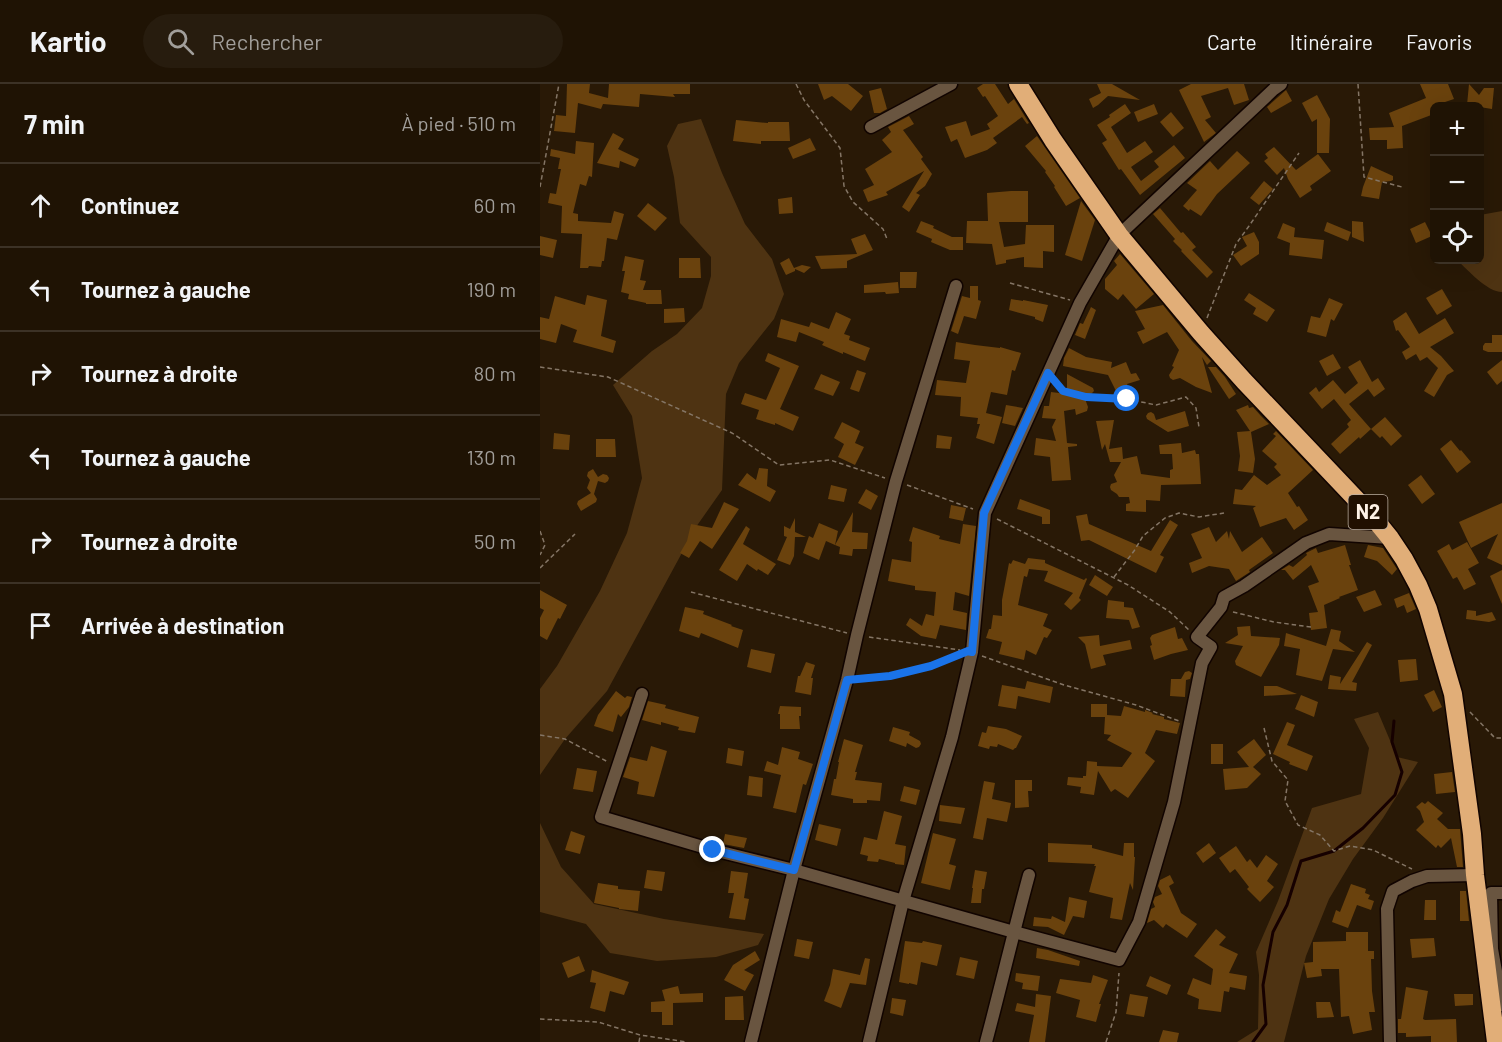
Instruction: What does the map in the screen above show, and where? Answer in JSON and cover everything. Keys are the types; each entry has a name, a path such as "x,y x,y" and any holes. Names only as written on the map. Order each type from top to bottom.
{"highway":[{"name":"N2","path":"1018,84 1053,140 1119,235 1201,333 1373,517 1404,559 1418,585 1428,609 1453,694 1472,834 1475,876 1499,1008 1497,1042"}],"street":[{"path":"871,128 951,84"},
{"path":"869,1042 903,901 952,737 970,652 984,513 1080,303 1119,235 1274,88 1281,84"},
{"path":"751,1042 794,870 847,680 856,635 896,481 956,286"},
{"path":"642,694 601,817 713,850 794,870 1119,960 1139,922 1174,802 1202,663 1211,647 1197,637 1221,607 1224,597 1244,586 1306,543 1329,534 1390,538"},
{"path":"986,1042 1029,875"},
{"path":"1390,1042 1387,909 1393,891 1427,876 1475,876"},
{"path":"1499,1008 1492,949 1491,893 1502,893"}],"path":[{"path":"540,187 559,84"},
{"path":"796,84 804,100 840,148 843,186 853,202 883,229 887,239"},
{"path":"1358,84 1364,177 1402,187"},
{"path":"1201,333 1236,244 1299,153"},
{"path":"1010,283 1080,303"},
{"path":"540,367 608,377 732,433 778,465 830,460 984,513 1128,585 1170,612 1197,637"},
{"path":"1048,373 1063,391 1086,397 1127,399 1156,405 1186,397 1196,408 1199,427"},
{"path":"1114,578 1143,536 1165,518 1179,513 1199,517 1224,513"},
{"path":"540,531 544,545 540,555"},
{"path":"540,568 575,534"},
{"path":"691,592 856,635 970,652 1064,685 1136,705 1190,725"},
{"path":"1221,607 1235,613 1274,622 1311,627"},
{"path":"847,680 890,676 931,666 970,652"},
{"path":"1453,694 1495,738 1502,738"},
{"path":"1264,728 1272,761 1288,780 1285,801 1298,825 1320,835 1334,851 1350,846 1373,850 1427,876"},
{"path":"540,735 565,739 617,767"},
{"path":"1106,1042 1116,1012 1119,960"},
{"path":"540,1019 598,1022 640,1035 687,1042"},
{"path":"639,1042 640,1035"}],"shaded area":[{"path":"701,119 745,224 772,259 784,294 774,319 739,363 726,394 722,490 696,527 607,691 565,739 540,775 540,689 557,666 600,591 627,533 642,478 632,416 613,385 652,351 677,334 702,308 711,276 711,257 680,223 667,146 678,124"},
{"path":"1502,211 1502,292 1484,285 1461,264 1484,264 1484,214"},
{"path":"1378,712 1397,757 1418,762 1329,899 1306,956 1284,1042 1237,1042 1258,1029 1259,975 1256,952 1278,901 1312,808 1361,794 1369,748 1354,719"},
{"path":"540,823 561,867 594,904 664,919 764,934 758,945 716,957 657,961 610,953 586,924 540,912"}],"building":[{"path":"567,84 590,84 589,93 608,98 609,84 690,84 690,94 673,94 675,97 640,94 639,107 603,104 601,109 578,103 575,133 554,131 556,115 566,116"},
{"path":"818,84 848,84 863,96 851,111 832,96 824,100"},
{"path":"983,84 995,84 1008,104 1014,99 1029,123 1027,124 1022,117 993,138 997,143 987,150 965,158 957,139 951,142 945,127 966,121 971,136 990,129 987,124 998,116 977,88"},
{"path":"1097,84 1112,84 1140,100 1108,96 1093,108 1089,99 1101,93"},
{"path":"1191,84 1244,84 1249,100 1234,105 1228,88 1201,96 1211,117 1205,120 1216,133 1204,142 1179,90"},
{"path":"1420,84 1448,84 1454,99 1445,102 1430,102 1430,116 1402,126 1403,148 1387,149 1387,140 1370,140 1369,128 1394,127 1389,113 1426,98"},
{"path":"1469,84 1479,95 1484,88 1494,88 1492,109 1484,108 1484,102 1467,102"},
{"path":"881,88 887,109 874,113 869,91"},
{"path":"1286,90 1292,101 1271,113 1267,107"},
{"path":"1317,95 1330,119 1329,153 1317,153 1317,119 1312,122 1302,103"},
{"path":"1125,104 1131,113 1111,127 1127,153 1145,141 1153,152 1131,167 1141,181 1159,167 1154,161 1174,145 1185,158 1140,195 1121,169 1119,170 1102,143 1107,140 1097,125"},
{"path":"1154,104 1158,114 1138,122 1134,112"},
{"path":"1171,112 1184,128 1173,137 1160,122"},
{"path":"909,116 914,124 903,130 923,157 921,159 932,174 925,186 916,193 920,195 909,212 902,207 924,171 886,192 888,195 868,202 863,190 874,185 865,169 892,152 882,140 891,132 888,127"},
{"path":"736,120 789,122 790,141 761,141 761,144 733,141"},
{"path":"613,133 624,139 618,149 639,159 635,167 620,161 619,168 597,163"},
{"path":"1037,136 1080,198 1066,206 1046,171 1025,146"},
{"path":"810,138 816,150 793,159 788,148"},
{"path":"576,141 594,143 592,177 589,176 586,186 580,184 573,213 578,214 578,221 611,223 614,211 624,214 617,240 607,238 601,267 580,268 582,234 561,233 562,206 548,203 550,193 556,194 561,169 558,169 560,158 550,156 551,149 575,154"},
{"path":"1274,147 1296,170 1318,154 1331,171 1310,186 1312,190 1300,198 1284,168 1277,175 1264,161 1268,158 1265,154"},
{"path":"1237,151 1250,163 1217,194 1201,216 1183,206 1197,190 1187,183 1210,161 1218,170"},
{"path":"1371,166 1393,176 1393,180 1382,182 1379,199 1361,196"},
{"path":"1264,181 1273,189 1259,205 1250,198"},
{"path":"1028,191 1028,222 999,222 1004,247 1025,244 1026,225 1054,225 1054,252 1043,251 1043,268 1024,267 1024,257 1006,260 1006,263 996,265 992,244 966,243 967,221 988,221 987,193"},
{"path":"792,197 793,213 779,214 778,199"},
{"path":"1081,201 1095,220 1082,261 1065,255"},
{"path":"648,203 667,218 655,231 637,216"},
{"path":"1160,208 1196,247 1192,250 1213,272 1207,278 1181,251 1173,241 1175,239 1153,214"},
{"path":"921,221 952,237 963,237 963,250 950,250 931,242 932,239 916,232"},
{"path":"1352,221 1363,222 1364,242 1352,237"},
{"path":"1327,222 1351,232 1348,241 1324,231"},
{"path":"1425,222 1430,237 1416,243 1410,229"},
{"path":"1283,223 1295,228 1294,237 1324,240 1322,259 1289,255 1290,243 1277,238"},
{"path":"1254,232 1259,242 1259,254 1241,266 1233,255 1247,246 1242,237"},
{"path":"865,234 873,250 847,261 847,268 821,269 815,256 857,254 851,239"},
{"path":"540,236 557,240 553,258 540,255"},
{"path":"1120,254 1154,294 1136,309 1123,294 1118,300 1105,289 1105,279 1117,265 1114,261"},
{"path":"625,256 644,260 640,280 646,281 643,290 661,290 662,304 646,304 628,299 629,294 621,292"},
{"path":"679,258 700,258 701,278 679,278"},
{"path":"789,258 794,268 802,265 811,267 804,273 795,269 786,275 780,263"},
{"path":"900,272 917,272 916,288 900,288"},
{"path":"898,282 899,293 864,293 864,285"},
{"path":"970,286 978,286 978,300 981,301 976,319 964,316 958,334 951,331 962,296 970,298"},
{"path":"1442,289 1452,306 1437,315 1426,298"},
{"path":"1249,293 1275,310 1267,322 1253,314 1256,308 1244,300"},
{"path":"587,295 607,300 601,336 616,341 613,353 573,342 577,330 561,324 556,343 540,339 540,317 549,319 555,296 585,305"},
{"path":"1329,298 1343,304 1334,321 1331,319 1326,337 1307,332 1311,316 1320,318"},
{"path":"1011,299 1048,305 1043,322 1035,317 1009,310"},
{"path":"1163,305 1211,361 1207,365 1202,357 1212,393 1180,378 1173,380 1170,378 1169,375 1179,350 1167,332 1143,344 1137,332 1145,329 1135,311"},
{"path":"1091,307 1096,310 1085,339 1075,335"},
{"path":"684,308 685,322 664,323 664,309"},
{"path":"836,312 851,319 844,334 850,336 849,340 870,348 865,361 822,345 824,342 799,332 796,342 777,337 781,319 809,327 811,322 829,329"},
{"path":"1406,312 1419,334 1445,318 1454,333 1430,347 1454,371 1447,375 1434,397 1424,391 1438,368 1427,357 1420,361 1416,354 1406,360 1402,352 1410,347 1398,330 1396,331 1393,321"},
{"path":"1492,335 1502,335 1502,352 1483,350 1485,343 1492,343"},
{"path":"956,342 1000,347 1021,353 1015,371 1012,370 1007,395 991,392 986,413 1002,417 994,444 976,438 980,424 977,424 978,418 960,416 961,397 935,395 937,380 966,383 970,361 954,359"},
{"path":"1069,348 1086,357 1112,362 1111,368 1126,362 1131,374 1136,373 1140,380 1116,391 1108,375 1063,366"},
{"path":"768,353 799,366 780,409 799,417 793,431 775,423 775,425 756,419 759,410 741,404 745,393 766,400 780,368 765,361"},
{"path":"1333,354 1341,368 1327,376 1319,361"},
{"path":"1360,360 1372,382 1378,378 1385,389 1374,397 1368,389 1349,404 1371,429 1340,454 1331,444 1349,427 1347,424 1351,420 1334,399 1322,409 1309,393 1316,387 1319,392 1333,380 1345,394 1358,383 1348,367"},
{"path":"1502,360 1502,381 1497,385 1487,372"},
{"path":"1208,367 1216,367 1236,394 1229,399"},
{"path":"857,370 866,373 859,392 850,389"},
{"path":"821,374 840,382 833,396 814,389"},
{"path":"1067,374 1093,388 1094,391 1084,396 1087,411 1076,415 1075,409 1064,411 1067,443 1077,444 1077,446 1068,447 1071,480 1052,481 1050,457 1034,455 1036,438 1056,441 1052,427 1056,419 1042,418 1044,406 1049,406 1051,392 1067,394"},
{"path":"1006,405 1023,408 1015,426 1002,423"},
{"path":"1248,405 1249,408 1253,407 1269,424 1251,432 1255,459 1253,473 1238,471 1240,456 1237,432 1250,431 1236,410"},
{"path":"1185,411 1189,426 1168,432 1147,419 1146,416 1151,412 1156,420"},
{"path":"1385,417 1402,436 1391,446 1371,429"},
{"path":"1114,420 1109,449 1122,447 1123,459 1137,456 1141,474 1170,478 1170,470 1173,469 1172,454 1160,454 1159,445 1181,443 1182,453 1195,450 1196,454 1199,454 1201,484 1161,485 1160,501 1146,500 1146,512 1126,511 1126,504 1130,503 1129,497 1119,497 1110,487 1111,484 1117,482 1114,475 1121,462 1110,462 1105,444 1102,450 1096,421"},
{"path":"842,422 860,431 855,443 864,447 855,465 838,457 844,444 834,438"},
{"path":"1276,431 1313,470 1288,493 1308,520 1294,530 1286,518 1260,527 1253,508 1256,506 1233,504 1235,489 1242,490 1254,475 1267,485 1281,475 1274,467 1277,464 1262,451 1276,436 1273,434"},
{"path":"554,433 570,435 569,450 553,449"},
{"path":"937,435 952,437 950,449 936,448"},
{"path":"596,439 615,439 616,457 596,457"},
{"path":"1451,440 1471,462 1457,473 1440,449"},
{"path":"759,468 768,469 767,486 776,491 770,502 738,485 747,473 756,480"},
{"path":"593,469 598,477 603,474 609,478 605,483 598,481 594,494 596,502 581,511 577,504 591,493 587,488 590,480 587,476 588,472"},
{"path":"1421,475 1435,494 1422,504 1408,485"},
{"path":"831,485 847,489 844,502 828,499"},
{"path":"866,489 878,496 871,510 858,503"},
{"path":"1020,499 1050,510 1050,524 1042,524 1042,517 1017,509"},
{"path":"724,502 739,509 712,549 700,541 689,558 680,553 687,541 691,524 712,528"},
{"path":"1502,503 1502,565 1487,558 1498,534 1471,548 1459,522"},
{"path":"951,505 966,508 963,521 949,518"},
{"path":"853,512 852,532 868,533 867,549 853,549 852,556 839,554 840,547 835,545"},
{"path":"1087,514 1089,524 1151,551 1170,520 1178,525 1160,555 1164,557 1156,573 1089,540 1081,541 1076,516"},
{"path":"795,518 795,532 806,537 795,537 794,556 790,565 777,560 787,537 784,536 784,526 790,529"},
{"path":"819,523 838,531 835,545 826,541 819,560 803,553 809,536 813,538"},
{"path":"963,524 976,526 969,596 955,592 953,610 967,613 966,630 940,625 936,639 921,636 906,625 910,618 922,626 926,614 934,616 936,592 915,590 915,586 888,581 892,559 911,562 912,542 909,541 913,527 940,536 939,539 960,544"},
{"path":"746,526 750,529 743,544 776,564 768,575 747,564 737,581 719,570"},
{"path":"1209,527 1216,542 1227,531 1229,539 1230,531 1242,552 1262,537 1273,553 1236,581 1229,569 1209,566 1192,573 1189,563 1202,558 1191,534"},
{"path":"1467,542 1479,563 1468,569 1476,584 1464,590 1457,577 1453,579 1437,551 1449,544 1452,550"},
{"path":"1345,545 1358,590 1324,605 1327,628 1311,630 1309,613 1318,612 1308,586 1319,582 1311,565 1293,580 1285,570 1281,570 1289,565 1293,567 1307,555 1306,553 1316,548 1318,553"},
{"path":"1368,545 1383,548 1397,569 1392,575 1377,561 1364,557"},
{"path":"1028,558 1045,560 1045,563 1084,580 1087,579 1079,598 1081,600 1071,610 1064,604 1073,593 1044,581 1048,571 1029,569 1027,577 1024,576 1018,605 1048,614 1043,626 1052,630 1047,638 1044,637 1036,655 1026,650 1024,660 999,654 1002,642 986,638 991,629 993,615 1002,616 1002,600 1009,563 1011,564 1013,560 1025,564"},
{"path":"1502,570 1502,604 1490,576"},
{"path":"1095,575 1113,587 1107,596 1089,585"},
{"path":"540,590 567,605 547,640 540,636 540,618 544,610 540,608"},
{"path":"1375,590 1382,605 1364,612 1356,597"},
{"path":"1409,593 1416,609 1407,613 1404,605 1397,608 1394,599"},
{"path":"1108,600 1124,602 1124,607 1133,608 1140,627 1132,629 1129,620 1106,618"},
{"path":"685,607 704,611 703,614 743,630 738,648 701,633 699,638 679,631"},
{"path":"1467,610 1476,611 1476,616 1492,612 1496,620 1489,622 1466,619"},
{"path":"1250,626 1251,636 1280,638 1279,645 1261,677 1236,665 1235,661 1243,646 1225,643 1238,635 1237,627"},
{"path":"1175,627 1178,639 1182,638 1188,650 1154,660 1150,638 1152,635"},
{"path":"1331,629 1341,631 1339,641 1355,652 1333,649 1322,681 1296,675 1300,649 1284,646 1286,633 1326,646"},
{"path":"1099,635 1100,646 1130,640 1132,649 1103,655 1106,665 1091,669 1085,644 1078,637"},
{"path":"1367,642 1372,645 1352,682 1357,683 1356,691 1328,689 1330,675 1341,677 1340,684"},
{"path":"751,649 775,654 771,673 747,667"},
{"path":"1416,659 1418,680 1400,682 1398,660"},
{"path":"806,662 815,665 811,678 813,678 811,695 795,692 798,676"},
{"path":"1185,672 1192,673 1190,679 1186,680 1185,697 1170,696 1171,679 1181,679"},
{"path":"1027,681 1053,687 1050,703 1018,696 1016,709 998,706 1002,685 1025,689"},
{"path":"1264,686 1277,686 1297,694 1264,696"},
{"path":"1434,690 1442,707 1433,712 1424,695"},
{"path":"616,691 625,698 632,697 629,707 621,717 618,714 613,732 594,726 598,715"},
{"path":"1301,695 1318,702 1314,717 1295,709"},
{"path":"648,701 699,717 695,733 678,730 679,727 661,722 661,725 642,720"},
{"path":"1091,704 1107,704 1107,715 1121,716 1124,706 1145,712 1145,710 1164,717 1164,719 1180,723 1177,734 1156,730 1145,753 1155,761 1128,798 1115,789 1111,792 1098,771 1094,795 1080,793 1081,787 1067,785 1068,777 1083,778 1086,776 1087,761 1097,762 1097,766 1122,767 1132,753 1107,740 1111,735 1104,734 1105,717 1091,717"},
{"path":"780,706 801,707 800,729 780,729 780,714 778,714"},
{"path":"1287,722 1295,725 1287,745 1313,756 1307,771 1273,754"},
{"path":"988,726 1006,729 1022,736 1016,748 1013,750 998,744 997,747 990,746 989,749 978,746 982,732 986,733"},
{"path":"893,727 910,732 909,735 920,741 919,747 916,748 907,743 906,747 889,741"},
{"path":"844,739 863,745 855,780 882,783 880,801 867,800 867,803 853,803 853,799 831,795"},
{"path":"1254,739 1266,755 1253,767 1261,774 1247,788 1225,790 1223,769 1249,767 1237,752"},
{"path":"1211,744 1223,744 1223,764 1211,764"},
{"path":"651,746 667,751 654,797 637,794 639,782 623,777 630,757 647,761"},
{"path":"782,747 800,752 798,759 813,764 806,785 803,784 796,813 773,808 781,775 764,771 767,761 778,765"},
{"path":"728,748 744,751 742,766 726,763"},
{"path":"577,768 597,771 593,792 573,789"},
{"path":"1452,772 1455,792 1436,794 1434,774"},
{"path":"749,776 763,778 762,797 747,795"},
{"path":"1015,780 1032,780 1032,791 1028,791 1029,807 1015,808"},
{"path":"984,781 995,783 992,799 1011,803 1007,822 987,818 983,840 973,838"},
{"path":"904,786 920,790 916,805 900,801"},
{"path":"1428,801 1443,813 1437,819 1448,829 1460,829 1463,867 1457,867 1451,838 1441,848 1438,845 1436,848 1416,830 1424,822 1416,807"},
{"path":"940,805 965,808 961,824 939,821"},
{"path":"884,811 902,816 895,844 906,846 904,865 879,859 878,862 867,861 868,856 860,854 864,837 877,840"},
{"path":"819,824 841,829 837,846 815,840"},
{"path":"571,831 585,836 580,854 565,850"},
{"path":"933,833 956,839 949,864 956,866 950,890 921,883"},
{"path":"725,834 747,838 744,848 723,844"},
{"path":"1048,843 1092,845 1092,848 1123,856 1124,843 1134,843 1133,890 1130,883 1122,920 1110,918 1113,898 1089,892 1095,864 1048,862"},
{"path":"1209,843 1216,853 1203,863 1196,853"},
{"path":"1236,846 1247,862 1250,859 1257,868 1266,855 1278,864 1267,881 1274,887 1260,902 1247,889 1249,887 1235,869 1230,873 1219,858"},
{"path":"647,870 665,872 662,891 644,888"},
{"path":"975,870 987,872 981,903 971,903"},
{"path":"731,871 748,873 744,898 749,899 745,920 729,918 734,893 728,893"},
{"path":"1170,875 1174,883 1169,886 1181,913 1197,924 1187,938 1166,924 1163,928 1154,920 1147,923 1151,909 1155,907 1153,902 1155,897 1162,894 1158,886 1160,880"},
{"path":"598,883 618,886 618,889 640,891 638,911 594,903"},
{"path":"1351,884 1366,889 1365,893 1370,895 1368,899 1374,901 1371,910 1357,905 1348,928 1332,922 1336,910 1340,912"},
{"path":"1460,891 1466,891 1469,921 1460,921"},
{"path":"1069,897 1087,901 1084,918 1073,916 1064,935 1048,927 1033,926 1034,917 1051,919 1052,916 1065,922"},
{"path":"1425,900 1436,900 1436,920 1424,920"},
{"path":"1216,929 1226,937 1219,945 1238,954 1229,973 1247,976 1245,990 1230,987 1229,992 1224,991 1221,1012 1198,1009 1199,999 1187,994 1193,978 1211,985 1213,969 1194,956"},
{"path":"1346,932 1368,932 1368,951 1374,951 1374,959 1371,959 1375,1012 1369,1012 1372,1030 1353,1034 1349,1016 1341,1017 1339,969 1321,969 1322,976 1307,978 1304,963 1313,962 1313,942 1346,941"},
{"path":"1434,938 1436,956 1412,958 1410,939"},
{"path":"797,939 813,942 809,959 794,956"},
{"path":"905,941 922,943 923,941 942,945 937,966 921,962 917,985 899,982"},
{"path":"1037,948 1080,961 1079,966 1036,958"},
{"path":"755,951 760,960 744,970 754,975 745,991 724,980 733,965"},
{"path":"579,956 585,971 568,978 562,963"},
{"path":"960,957 978,961 974,979 956,975"},
{"path":"865,958 870,959 866,985 850,983 841,1008 824,1001 833,969 860,975"},
{"path":"592,970 629,982 624,995 610,991 605,1012 590,1008 596,983 590,982"},
{"path":"1016,973 1040,976 1038,991 1022,989 1023,983 1015,981"},
{"path":"1093,975 1108,980 1099,1004 1101,1004 1096,1022 1076,1017 1080,1000 1056,993 1060,979 1091,983"},
{"path":"1150,976 1171,985 1167,995 1146,986"},
{"path":"678,986 680,994 703,993 703,1002 673,1003 673,1025 662,1025 662,1012 651,1012 651,1002 665,1001 662,990"},
{"path":"1406,987 1428,991 1423,1019 1456,1019 1457,1042 1431,1042 1431,1036 1406,1037 1406,1033 1398,1033 1398,1019 1401,1019"},
{"path":"1036,994 1051,996 1045,1042 1029,1042 1034,1015 1015,1011 1017,1003 1035,1007"},
{"path":"1130,994 1148,997 1144,1017 1126,1014"},
{"path":"1454,994 1473,994 1473,1005 1455,1006"},
{"path":"743,996 744,1020 725,1020 725,997"},
{"path":"892,998 906,1000 903,1016 890,1013"},
{"path":"1316,1002 1330,1002 1334,1017 1317,1018"},
{"path":"1163,1030 1179,1033 1177,1042 1159,1042"}],"waterway":[{"path":"1253,1042 1266,1024 1263,985 1273,932 1287,905 1301,861 1334,851 1363,828 1395,795 1402,772 1392,742 1394,721"}],"route":[{"path":"713,850 794,870 847,680 890,676 931,666 968,651 972,652 984,513 1048,373 1063,391 1086,397 1127,399"}]}
